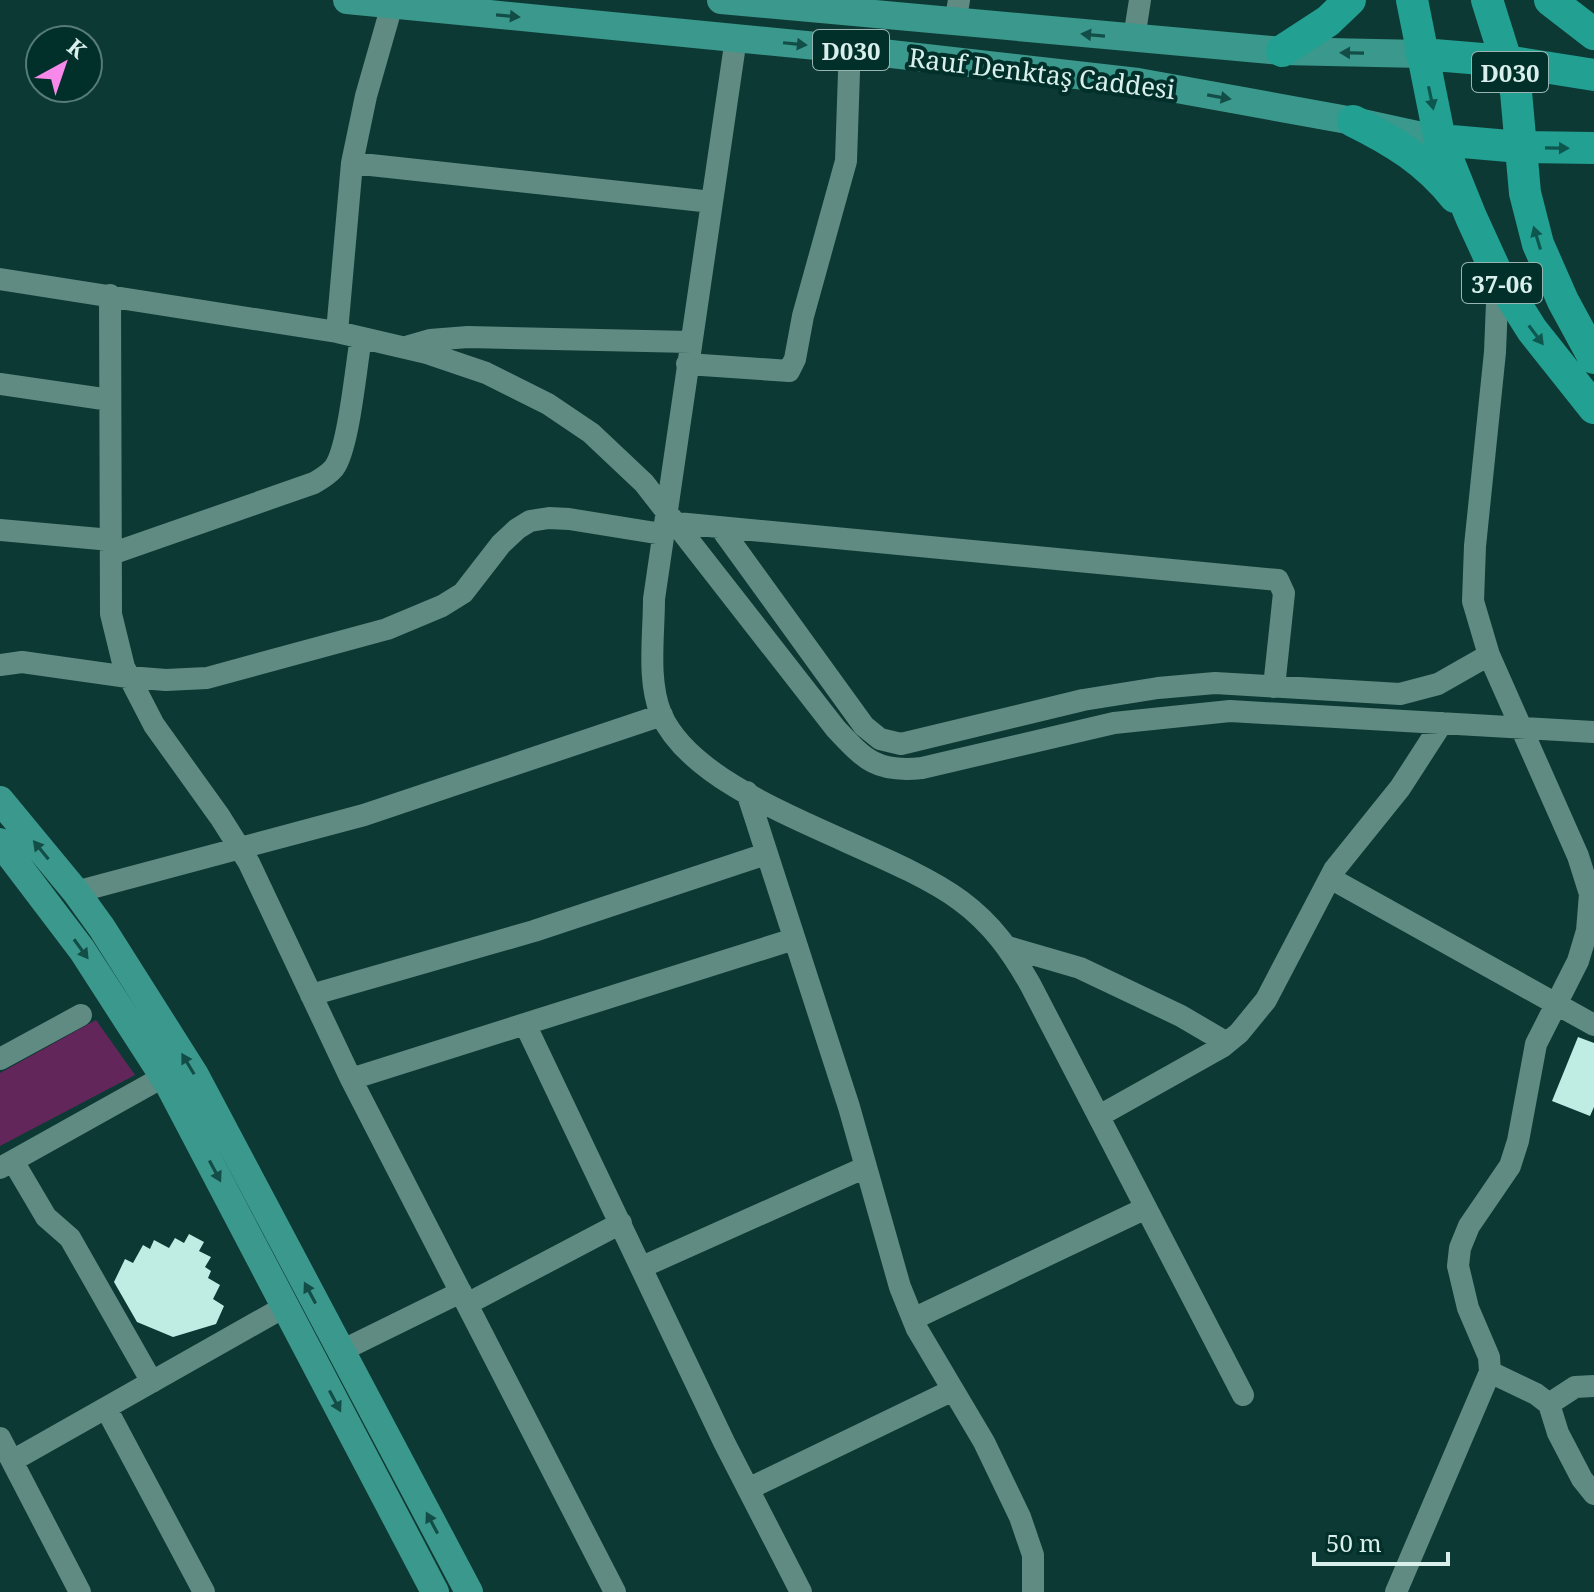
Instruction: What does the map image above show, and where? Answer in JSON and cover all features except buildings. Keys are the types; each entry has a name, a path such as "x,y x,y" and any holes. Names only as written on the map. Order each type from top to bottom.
{"highway":[{"path":"1282,51 1328,21 1350,0"},
{"path":"1412,0 1440,140 1520,147 1594,148"},
{"name":"D030","path":"1487,0 1516,92 1520,147"},
{"path":"1550,0 1594,34"},
{"name":"Rauf Denktaş Caddesi","path":"1422,54 1506,61 1594,75"},
{"path":"1353,121 1391,139 1413,154 1471,217"},
{"name":"37-06","path":"1440,140 1498,276 1532,330 1594,408"},
{"name":"37-06","path":"1520,147 1525,193 1538,244 1563,301 1594,358"}],"main road":[{"name":"Rauf Denktaş Caddesi","path":"347,0 847,49 1138,82 1353,121"},
{"name":"Rauf Denktaş Caddesi","path":"721,0 957,12 1134,38 1282,51 1422,54"},
{"name":"D030","path":"1353,121 1440,140"},
{"path":"0,800 76,892 138,981 195,1075 469,1592"},
{"path":"0,842 82,950 163,1077 435,1592"}],"street":[{"path":"1134,38 1140,0"},
{"path":"337,332 352,163 366,96 392,5"},
{"path":"736,38 689,353 668,522 654,599 655,690 662,715 693,754 719,776 958,899 986,921 1008,947 1030,984 1243,1395"},
{"path":"404,348 430,340 468,337 689,353 789,371 795,359 803,316 846,161 847,49"},
{"path":"352,163 712,202"},
{"path":"1396,1592 1490,1372 1489,1357 1468,1308 1458,1266 1460,1248 1469,1226 1510,1166 1518,1141 1536,1044 1578,961 1587,931 1592,895 1524,729 1489,655 1473,601 1475,546 1495,352 1498,276"},
{"path":"0,279 337,332 486,373 548,404 591,433 644,483 668,522 836,729 859,754 875,765 898,770 922,768 1114,723 1230,711 1594,732"},
{"path":"110,295 111,614 116,642 128,677 154,725 249,863 351,1079 615,1592"},
{"path":"0,530 111,547 314,483 334,469 344,445 361,338"},
{"path":"0,384 110,400"},
{"path":"0,665 22,662 166,680 207,678 387,629 442,606 463,593 501,544 517,529 530,521 549,518 668,522 1278,580 1284,593 1274,687"},
{"path":"720,527 864,726 880,739 901,744 1083,700 1158,688 1215,683 1400,694 1438,684 1489,655"},
{"path":"76,892 364,815 662,715"},
{"path":"1099,1116 1227,1043 1239,1033 1266,1000 1330,878 1360,834 1400,788 1442,723"},
{"path":"747,792 866,1167 900,1287 913,1319 984,1442 1020,1517 1033,1555 1033,1592"},
{"path":"311,995 534,931 766,854"},
{"path":"1330,878 1594,1025"},
{"path":"351,1079 794,939"},
{"path":"1008,947 1080,968 1169,1010 1227,1043"},
{"path":"0,1059 81,1015"},
{"path":"525,1024 748,1489 801,1592"},
{"path":"152,1382 70,1238 46,1217 6,1164 163,1077"},
{"path":"642,1267 866,1167"},
{"path":"913,1319 1146,1208"},
{"path":"341,1351 464,1298 621,1223"},
{"path":"12,1461 286,1306"},
{"path":"1490,1372 1523,1387 1549,1404 1558,1433 1582,1479 1594,1494"},
{"path":"1549,1404 1575,1387 1594,1386"},
{"path":"748,1489 953,1390"},
{"path":"106,1408 204,1592"},
{"path":"0,1438 80,1592"}],"shaded area":[{"path":"96,1020 135,1075 0,1146 0,1073"}]}
